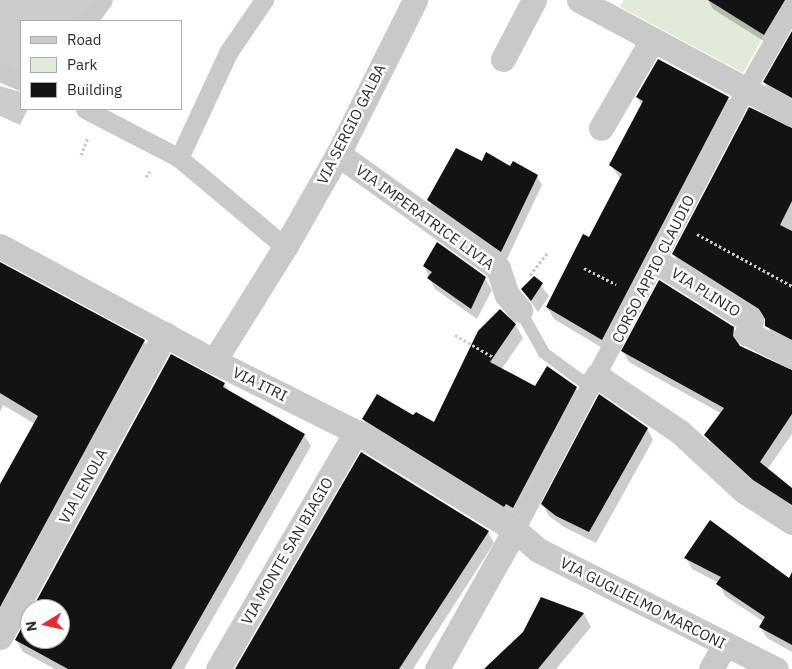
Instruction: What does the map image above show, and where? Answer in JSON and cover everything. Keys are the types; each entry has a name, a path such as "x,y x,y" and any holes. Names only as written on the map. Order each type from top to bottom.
{"street":[{"path":"88,20 103,0"},
{"path":"179,158 229,51 264,0"},
{"name":"VIA SERGIO GALBA","path":"214,361 285,247 338,154 415,0"},
{"path":"503,59 534,0"},
{"path":"580,0 792,114"},
{"name":"CORSO APPIO CLAUDIO","path":"515,530 746,89 792,8"},
{"path":"601,128 652,40"},
{"path":"0,72 20,80"},
{"path":"87,110 179,158 285,247"},
{"name":"VIA IMPERATRICE LIVIA","path":"338,154 498,268 507,295 520,310"},
{"name":"VIA ITRI","path":"0,246 214,361 356,432 515,530"},
{"name":"VIA PLINIO","path":"657,262 751,321 747,333 792,356"},
{"name":"VIA LENOLA","path":"0,637 165,334"},
{"path":"597,376 680,432 744,491 792,522"},
{"name":"VIA MONTE SAN BIAGIO","path":"218,669 356,432"},
{"path":"437,669 515,530"},
{"name":"VIA GUGLIELMO MARCONI","path":"515,530 538,550 776,669"},
{"path":"711,669 725,644"}],"lane":[{"path":"520,310 544,353 582,381 597,376"}],"path":[{"path":"498,268 533,194"},
{"path":"677,222 792,286"},
{"path":"584,268 639,296"},
{"path":"455,335 495,358"}],"green space":[{"path":"624,0 708,0 764,35 743,73 620,7"}],"building":[{"path":"708,0 785,0 764,35"},
{"path":"792,31 792,98 763,82"},
{"path":"658,59 729,97 602,340 546,307 583,234 589,237 622,174 609,165 643,101 636,97"},
{"path":"749,107 792,128 792,201 780,225 792,231 792,340 765,326 765,319 759,309 672,254"},
{"path":"456,148 482,161 486,152 510,166 513,161 538,175 501,252 427,200"},
{"path":"437,242 486,277 471,309 427,278 432,272 423,266"},
{"path":"0,262 145,340 0,607 0,484 38,416 0,393"},
{"path":"534,276 543,283 531,301 521,289"},
{"path":"659,280 734,327 733,336 740,346 792,370 792,414 760,462 792,488 792,505 753,480 704,435 724,408 621,351"},
{"path":"500,309 516,324 490,362 535,386 547,366 577,387 513,508 506,504 504,507 362,419 377,394 413,415 416,412 434,422 478,331"},
{"path":"171,354 225,383 223,387 305,434 171,669 68,669 31,649 70,649 70,599 37,599"},
{"path":"599,394 648,428 589,532 556,516 541,504"},
{"path":"361,452 489,531 399,669 235,669"},
{"path":"710,520 789,578 792,572 792,645 759,627 765,617 716,584 721,577 684,558"},
{"path":"541,597 584,613 538,669 484,669 523,632"},
{"path":"20,631 20,643 15,640"}]}
